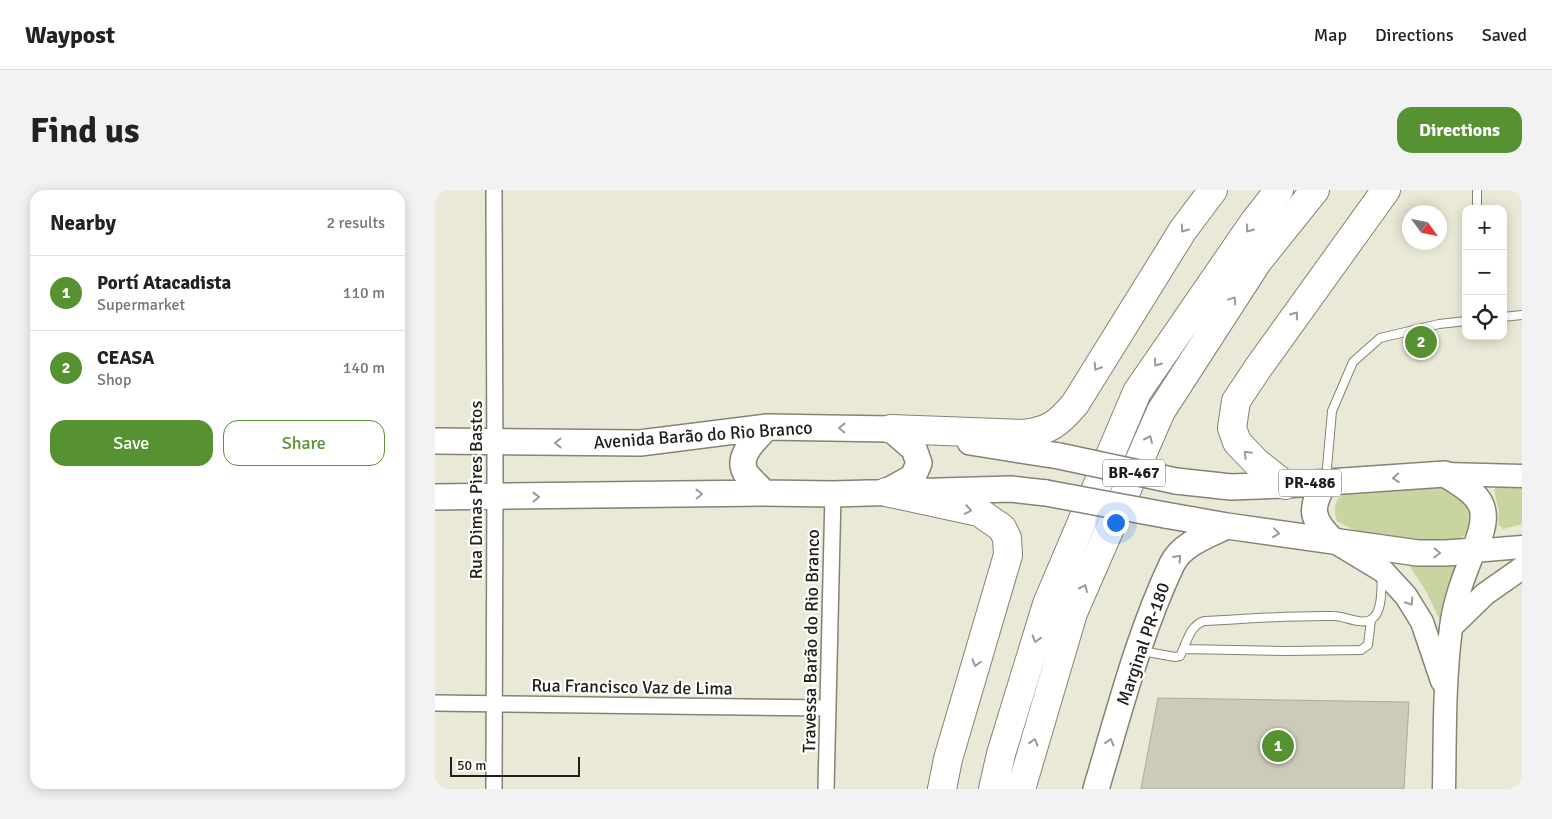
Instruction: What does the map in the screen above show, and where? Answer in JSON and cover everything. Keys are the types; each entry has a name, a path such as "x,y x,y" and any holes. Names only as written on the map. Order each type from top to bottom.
{"highway":[{"path":"891,429 1023,434 1042,432 1062,419 1075,404 1183,230 1213,190"},
{"name":"BR-467","path":"993,789 1001,754 1047,604 1137,392 1254,222 1279,190"},
{"name":"BR-467","path":"1021,789 1073,613 1161,411 1258,261 1315,190"},
{"path":"1285,485 1256,462 1237,442 1232,428 1236,401 1386,190"},
{"path":"886,492 979,512 1002,528 1007,538 1007,555 951,750 942,789"}],"main road":[{"name":"Avenida Barão do Rio Branco","path":"435,442 640,443 767,427 891,429 1059,456 1176,480 1231,486 1285,485"},
{"path":"764,492 746,474 743,460 748,448 767,427"},
{"path":"886,492 913,477 919,463 914,449 891,429"},
{"path":"435,497 495,498 764,492 833,494 1011,489 1046,493 1227,526 1418,553 1445,554 1474,551 1482,531 1483,511 1476,497 1467,488 1445,474"},
{"name":"PR-486","path":"1285,485 1445,474"},
{"path":"1325,482 1315,502 1315,516 1319,527 1332,540"},
{"name":"Marginal PR-180","path":"1096,789 1137,651 1152,609 1175,560 1196,541 1227,526"}],"street":[{"name":"Rua Dimas Pires Bastos","path":"494,190 494,789"},
{"name":"PR-486","path":"1445,474 1522,476"},
{"name":"Travessa Barão do Rio Branco","path":"826,789 833,494"},
{"path":"1332,540 1383,571 1406,596 1422,622 1445,690"},
{"path":"1445,789 1445,690 1451,627 1459,589 1474,551 1522,548"},
{"path":"1451,627 1485,594 1522,568"},
{"name":"Rua Francisco Vaz de Lima","path":"435,703 828,708"}],"lane":[{"path":"1477,190 1477,205"},
{"path":"1507,317 1522,315"},
{"path":"1325,482 1332,411 1353,362 1379,338 1439,324 1462,321"},
{"path":"1183,649 1361,650 1368,645 1371,620 1379,608 1383,571"},
{"path":"1137,651 1175,657 1180,656 1193,627 1204,620 1336,616 1362,622 1371,620"}],"green space":[{"path":"1431,486 1461,493 1470,498 1473,525 1459,539 1439,542 1396,540 1362,533 1337,521 1335,505 1341,496 1348,493 1370,489"},
{"path":"1497,486 1522,487 1522,524 1503,529 1498,524 1499,511 1494,490"},
{"path":"1463,561 1443,627 1427,593 1408,563"}],"building":[{"path":"1158,698 1409,702 1404,789 1141,789"}],"place":[{"name":"CEASA","path":"1421,342"},
{"name":"Portí Atacadista","path":"1278,746"}]}
